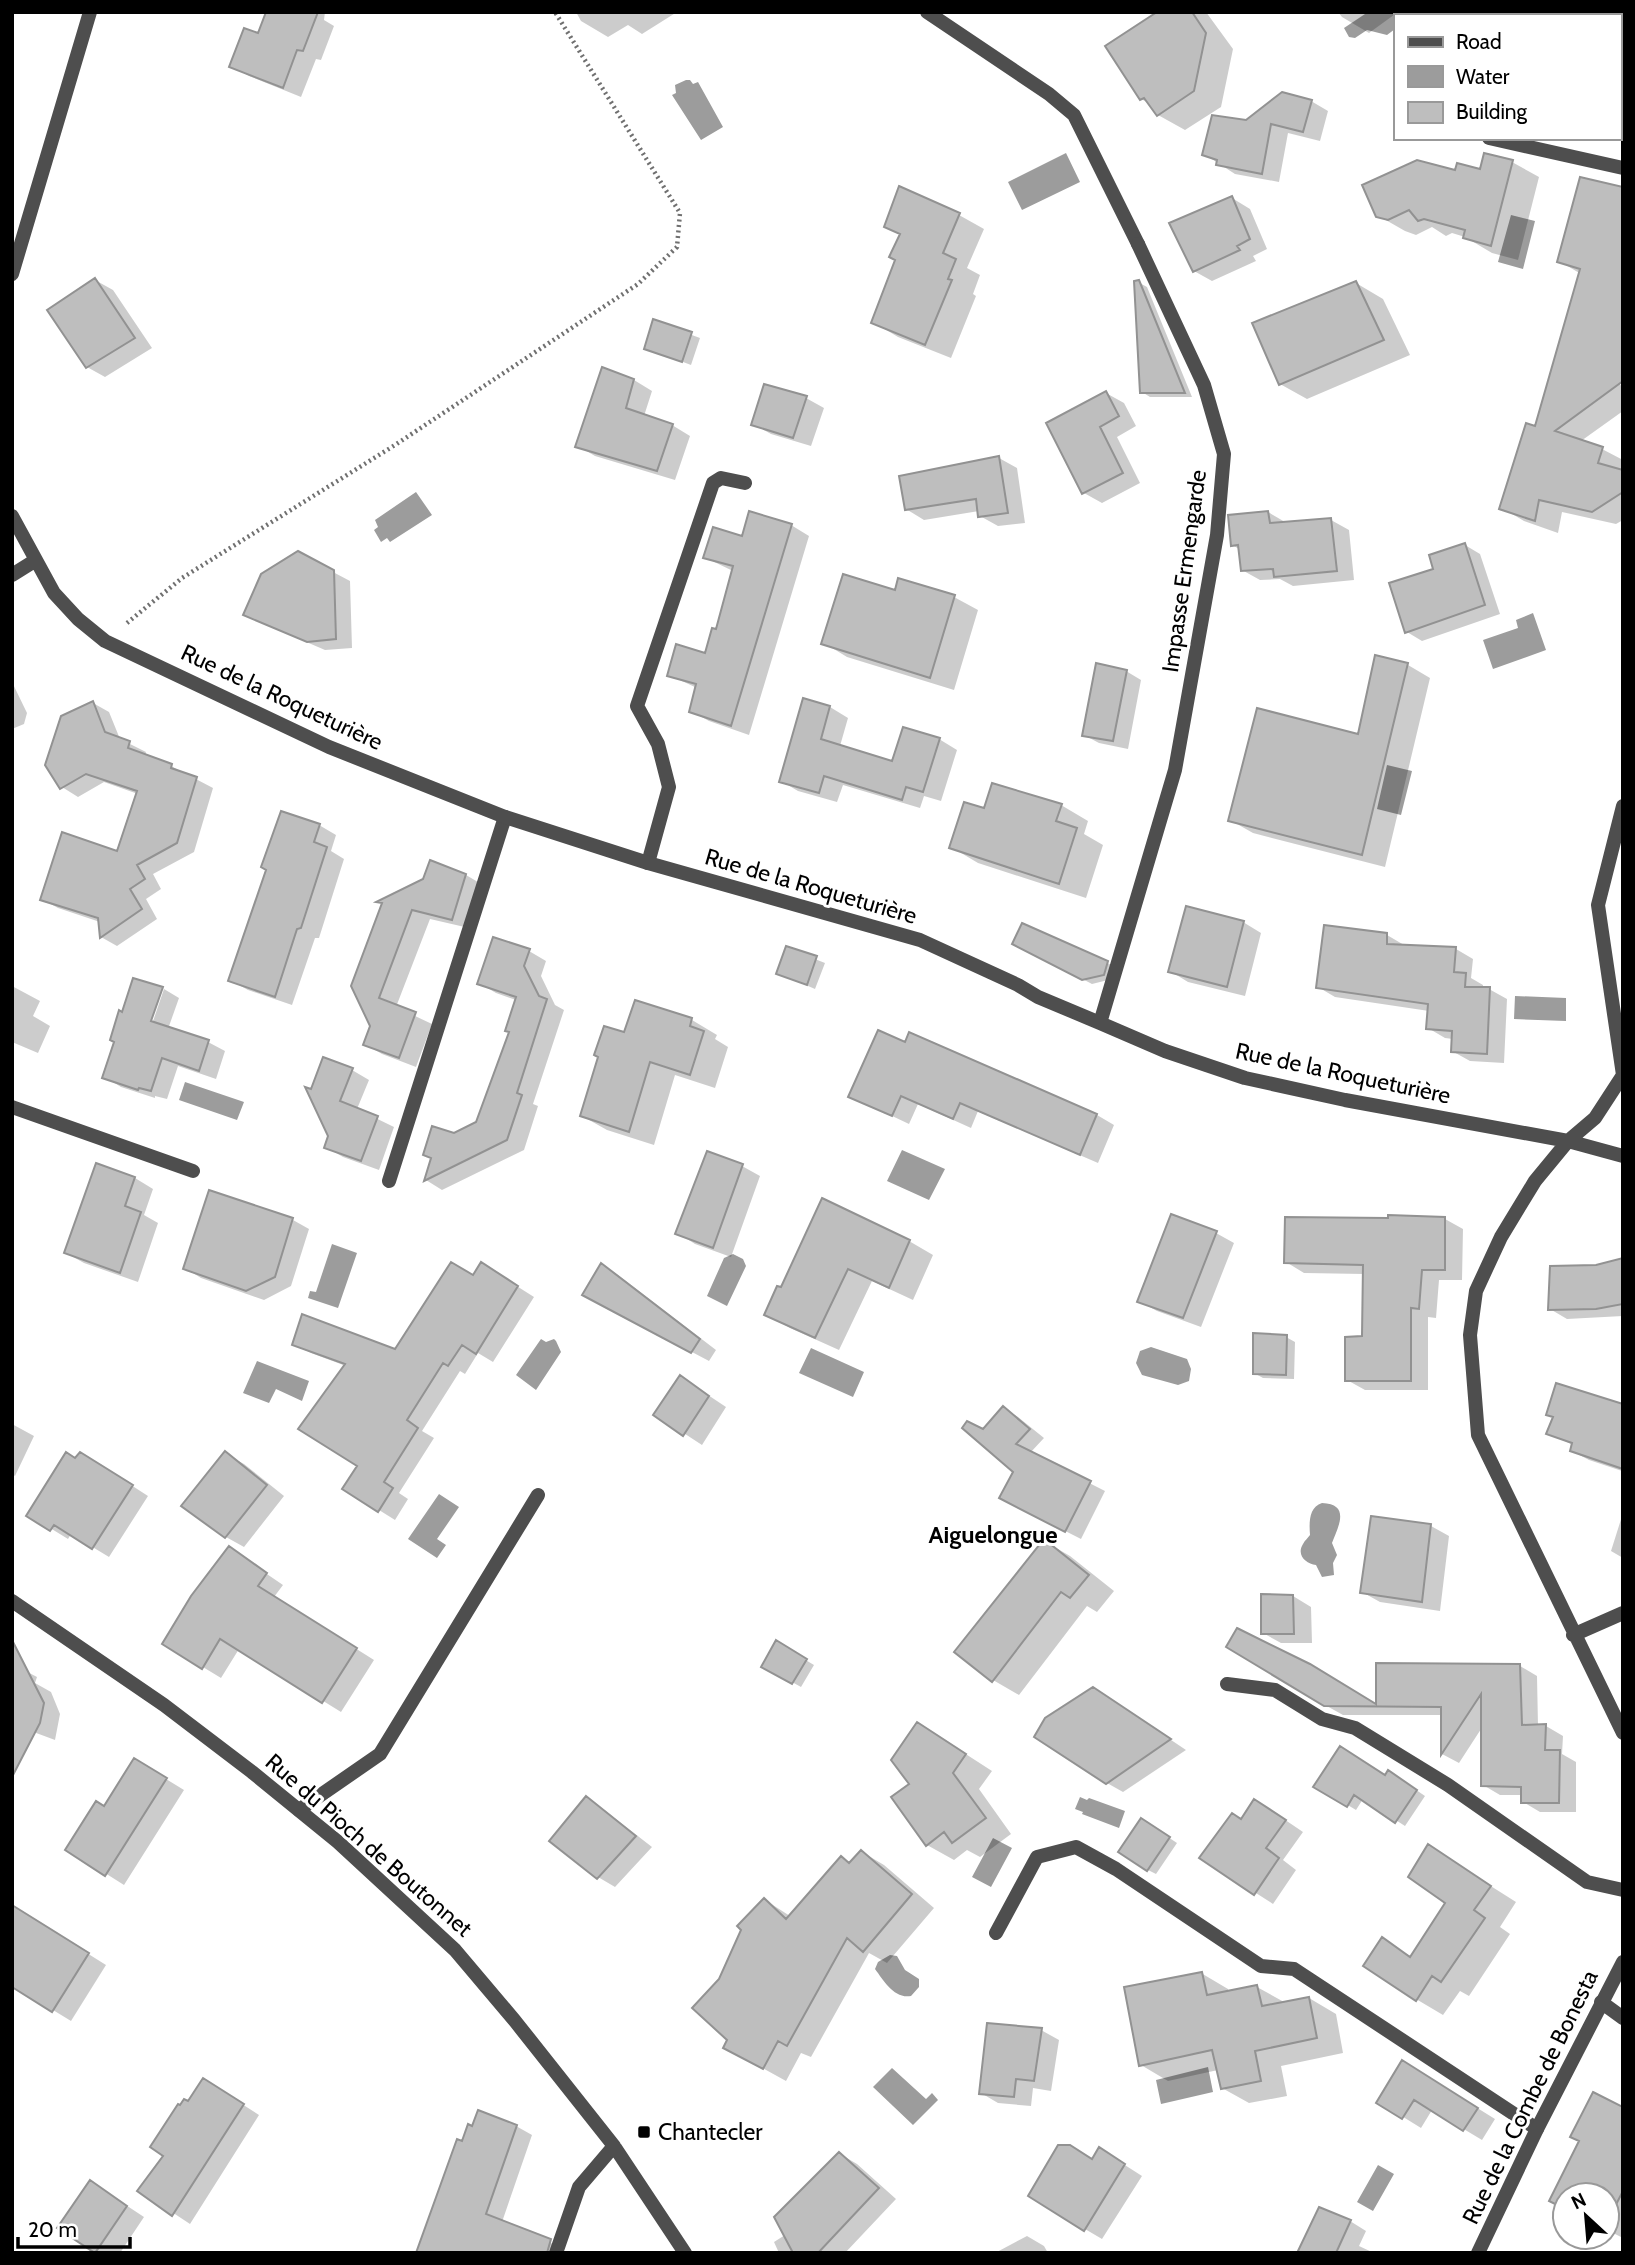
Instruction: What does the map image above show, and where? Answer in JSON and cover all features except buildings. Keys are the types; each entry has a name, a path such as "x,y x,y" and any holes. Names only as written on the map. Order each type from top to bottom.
{"street":[{"path":"12,274 90,12"},
{"name":"Impasse Ermengarde","path":"927,12 1049,94 1073,115 1138,244 1204,385 1224,454 1217,535 1175,770 1100,1024"},
{"path":"1498,140 1623,168"},
{"path":"648,863 669,787 658,744 637,706 713,483 721,478 746,483"},
{"name":"Rue de la Roqueturière","path":"12,516 54,593 78,619 105,641 329,747 505,817 648,863 920,940 1100,1024 1165,1051 1245,1078 1345,1100 1568,1142 1623,1156"},
{"path":"12,575 36,560"},
{"path":"1623,806 1598,905 1623,1075 1595,1118 1568,1142 1535,1181 1501,1237 1476,1291 1470,1335 1478,1435 1623,1733"},
{"path":"389,1181 505,817"},
{"path":"12,1107 193,1171"},
{"path":"299,1810 380,1754 538,1495"},
{"name":"Rue du Pioch de Boutonnet","path":"12,1601 163,1706 252,1772 397,1894 455,1950 614,2146 685,2253"},
{"path":"1573,1635 1623,1613"},
{"path":"1227,1684 1275,1690 1322,1719 1355,1728 1448,1785 1587,1882 1623,1890"},
{"path":"996,1933 1037,1857 1076,1847 1116,1869 1261,1966 1294,1969 1536,2129"},
{"name":"Rue de la Combe de Bonesta","path":"1478,2253 1536,2129 1623,1962"},
{"path":"1601,2002 1623,2018"},
{"path":"556,2253 579,2187 614,2146"}],"path":[{"path":"105,641 182,578 395,445 638,284 677,247 680,213 555,12"}],"water":[{"path":"1368,12 1398,14 1394,14 1394,30 1387,35 1367,30 1355,38 1349,37 1344,28"},
{"path":"686,80 693,84 698,82 723,127 701,140 672,95 676,93 675,85"},
{"path":"1066,153 1080,182 1022,210 1008,182"},
{"path":"1511,215 1535,221 1523,269 1498,262"},
{"path":"416,492 432,515 390,542 387,538 381,542 374,530 378,527 375,520"},
{"path":"1533,613 1546,650 1493,669 1483,640 1518,628 1516,620"},
{"path":"1387,765 1412,771 1401,815 1377,809"},
{"path":"1515,996 1566,998 1566,1021 1514,1019"},
{"path":"185,1082 244,1102 237,1120 179,1100"},
{"path":"902,1150 945,1169 929,1200 887,1181"},
{"path":"332,1244 357,1253 338,1308 308,1298 310,1291 316,1292"},
{"path":"733,1254 743,1259 746,1266 727,1306 707,1296 724,1258"},
{"path":"541,1339 546,1342 554,1339 561,1352 536,1390 516,1375"},
{"path":"1151,1347 1187,1359 1191,1369 1189,1381 1178,1385 1142,1375 1136,1363 1140,1351"},
{"path":"811,1348 864,1372 853,1397 799,1373"},
{"path":"257,1361 309,1381 302,1401 276,1389 269,1403 243,1393"},
{"path":"439,1494 459,1507 437,1539 446,1545 437,1558 408,1539"},
{"path":"1322,1503 1337,1508 1340,1518 1332,1543 1337,1555 1333,1563 1334,1575 1322,1577 1316,1565 1306,1561 1301,1555 1301,1548 1310,1535 1312,1511"},
{"path":"1080,1797 1125,1811 1119,1828 1075,1809"},
{"path":"993,1838 1012,1848 991,1887 972,1877"},
{"path":"890,1955 897,1956 905,1970 919,1979 919,1987 911,1996 895,1992 875,1969 878,1962"},
{"path":"1208,2067 1213,2092 1161,2104 1156,2080"},
{"path":"892,2068 926,2099 932,2093 938,2100 913,2125 873,2087"},
{"path":"1378,2165 1394,2174 1373,2211 1357,2202"}],"place":[{"name":"Chantecler","path":"644,2132"}],"district":[{"name":"Aiguelongue","path":"993,1534"}]}
